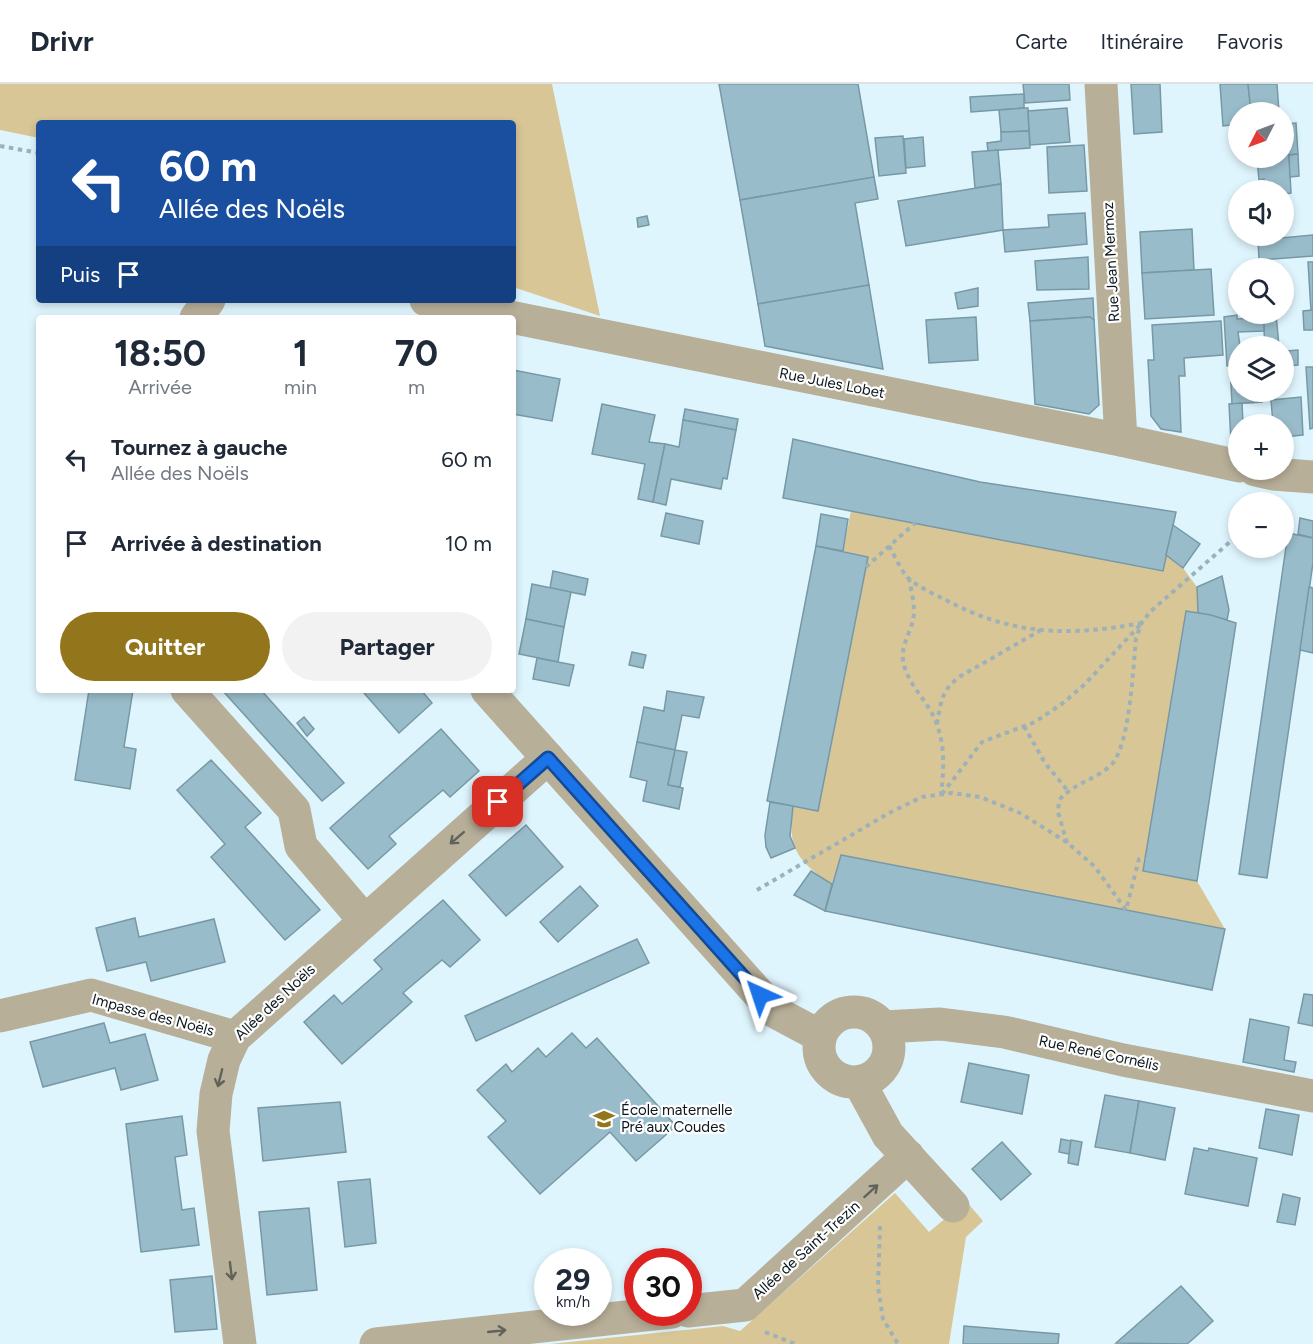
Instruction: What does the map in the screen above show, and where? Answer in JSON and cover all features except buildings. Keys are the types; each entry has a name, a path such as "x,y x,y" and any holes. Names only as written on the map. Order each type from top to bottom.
{"street":[{"name":"Rue Jean Mermoz","path":"1101,84 1121,440"},
{"name":"Rue Jules Lobet","path":"441,303 500,315"},
{"name":"Rue Jules Lobet","path":"516,318 1228,464"},
{"path":"1294,476 1313,477"},
{"path":"191,693 294,810 301,846 364,920"},
{"path":"490,693 775,1012 820,1036"},
{"name":"Allée des Noëls","path":"240,1344 213,1131 216,1094 224,1060 235,1037 548,758"},
{"name":"Impasse des Noëls","path":"0,1016 91,995 235,1037"},
{"path":"857,1011 872,1016 883,1027 889,1040 888,1055 883,1068 872,1077 859,1082 844,1081 832,1075 822,1064 818,1050 820,1036 828,1022 841,1013 857,1011"},
{"name":"Rue René Cornélis","path":"883,1027 940,1024 1004,1032 1123,1060 1313,1096"},
{"path":"859,1082 888,1135 953,1206"},
{"name":"Allée de Saint-Trezin","path":"702,1310 746,1305 908,1156"},
{"path":"376,1344 624,1317"}],"path":[{"path":"0,146 36,152"},
{"path":"866,567 915,523"},
{"path":"941,794 982,742 1035,722 1084,685 1151,610 1228,544"},
{"path":"889,546 909,578 913,598 913,619 905,642 903,659 908,675 937,724"},
{"path":"909,578 971,614 1010,625 1041,630 1081,632 1142,622"},
{"path":"1068,843 1058,812 1059,800 1068,791 1110,767 1119,756 1124,740 1136,638 1142,622"},
{"path":"941,794 944,770 937,724 941,700 948,686 1041,630"},
{"path":"1024,726 1045,763 1068,791"},
{"path":"757,890 891,812 922,797 952,793 980,797 1020,813 1068,843 1095,867 1126,910 1139,859 1145,857"},
{"path":"873,1189 881,1197 882,1205 878,1287 883,1319 898,1344"}],"shaded area":[{"path":"0,84 552,84 600,316 516,288 516,120 36,120 36,137 0,130"},
{"path":"851,511 1166,555 1183,568 1197,587 1198,613 1186,612 1143,871 1197,881 1225,929 842,855 832,884 810,868 793,843 793,806 818,811 868,557 843,551"},
{"path":"895,1193 929,1232 966,1201 983,1221 966,1237 949,1344 550,1344 723,1326 740,1331"}],"place":[{"name":"École maternelle Pré aux Coudes","path":"604,1119"}],"route":[{"path":"498,802 548,758 760,995"}]}
